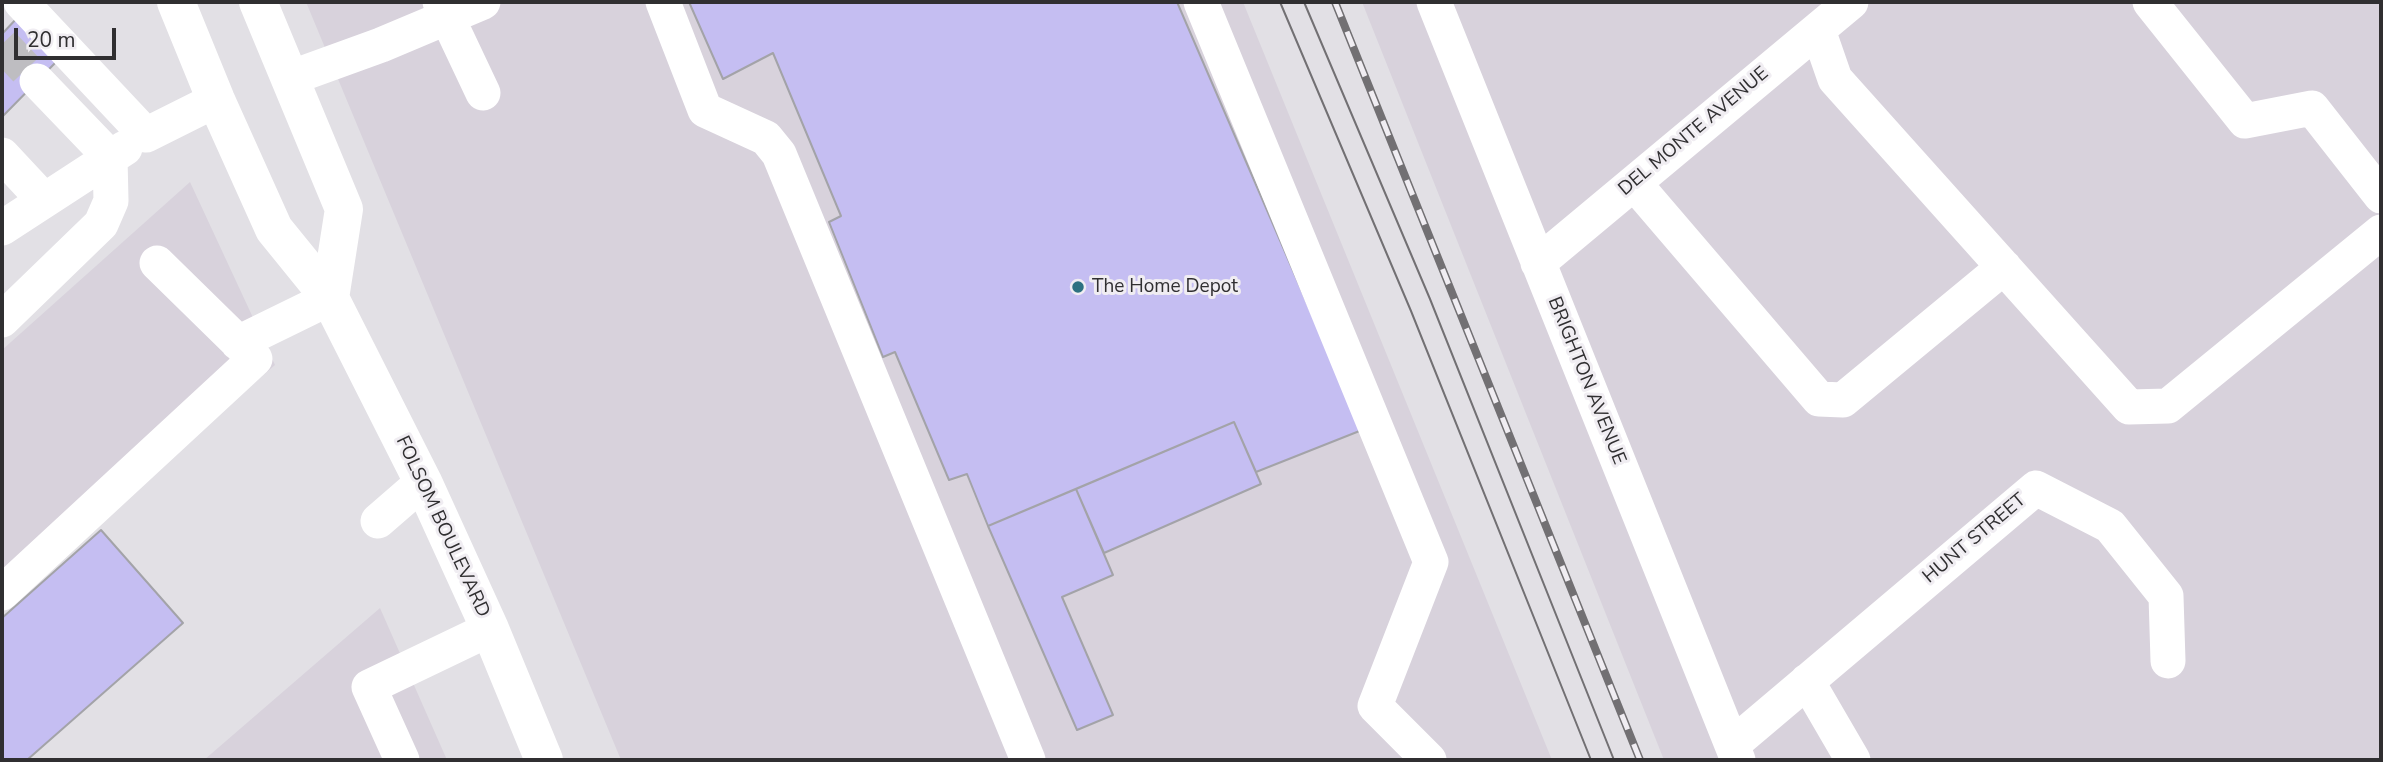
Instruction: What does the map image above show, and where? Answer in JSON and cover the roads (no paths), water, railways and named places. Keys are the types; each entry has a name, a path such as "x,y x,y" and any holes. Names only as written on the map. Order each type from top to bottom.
{"main road":[{"name":"FOLSOM BOULEVARD","path":"176,2 216,100 274,229 330,298 423,482 490,629 544,760"},
{"path":"258,2 344,209 330,298"}],"street":[{"path":"21,2 146,135"},
{"path":"290,78 381,45 443,9 483,2"},
{"path":"663,2 705,110 766,138 779,154 1028,760"},
{"path":"1201,2 1431,562 1375,706 1429,760"},
{"name":"BRIGHTON AVENUE","path":"1434,2 1735,752"},
{"name":"DEL MONTE AVENUE","path":"1538,263 1851,2"},
{"path":"2150,2 2245,121 2312,108 2381,196"},
{"path":"443,9 483,93"},
{"path":"1818,30 1835,79 2129,407 2168,407 2381,232"},
{"path":"2,320 101,224 111,201 110,157 37,81"},
{"path":"3,225 146,135 216,100"},
{"path":"2,155 44,200"},
{"path":"1634,183 1819,399 1843,400 2004,267"},
{"path":"2,593 254,359 157,262"},
{"path":"238,343 330,298"},
{"path":"378,521 423,482"},
{"name":"HUNT STREET","path":"1735,752 1807,681 2036,488 2110,526 2166,596 2168,661"},
{"path":"402,760 369,687 490,629"},
{"path":"1807,681 1853,760"}],"tunnel":[{"path":"2,44 37,81"}],"tram line":[{"path":"1280,2 1411,311 1591,760"},
{"path":"1304,2 1430,299 1614,760"}],"railway":[{"path":"1335,2 1640,760"}],"place":[{"name":"The Home Depot","path":"1078,287"}]}
